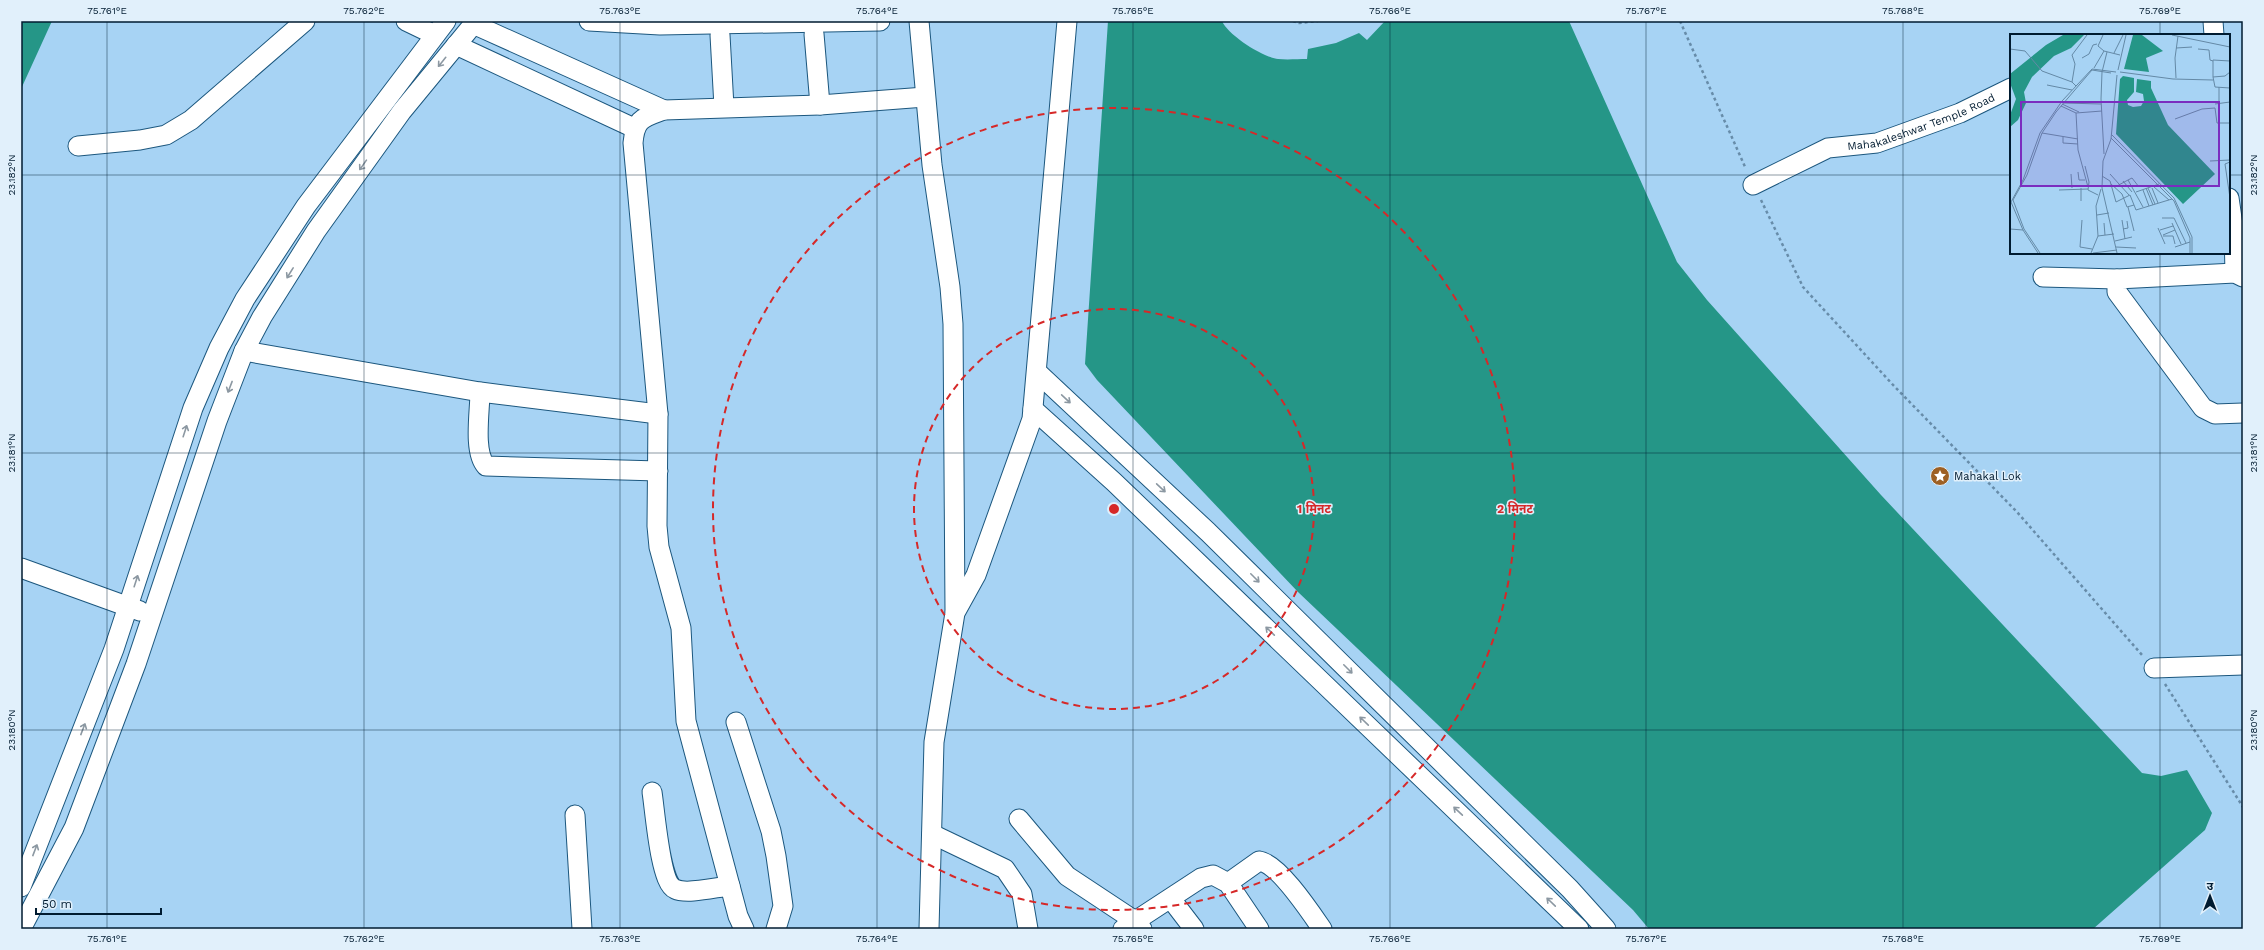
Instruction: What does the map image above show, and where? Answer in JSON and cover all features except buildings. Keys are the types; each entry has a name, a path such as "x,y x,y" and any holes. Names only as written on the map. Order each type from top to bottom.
{"street":[{"path":"78,146 140,140 166,135 191,120 305,21"},
{"path":"21,887 114,650 193,408 218,348 245,299 306,206 440,28 406,21"},
{"path":"451,21 634,128"},
{"path":"589,21 660,26 880,21"},
{"path":"919,21 932,165 950,287 953,324 955,613 934,742 930,929"},
{"path":"955,613 976,575 1032,420 1038,373 1067,21"},
{"path":"2214,21 2214,34"},
{"path":"467,31 664,110"},
{"path":"22,929 74,828 136,664 205,457 244,352 262,316 307,246 390,127 467,31"},
{"path":"814,34 820,105"},
{"path":"720,36 724,107"},
{"name":"Mahakaleshwar Temple Road","path":"1754,185 1828,148 1877,143 1960,113 2010,88"},
{"path":"744,929 730,886 686,720 681,628 659,547 658,414 633,143 634,128 643,118 664,110 820,105 925,97"},
{"path":"375,114 390,127"},
{"path":"2043,277 2118,279 2239,275 2238,232 2230,202"},
{"path":"288,233 307,246"},
{"path":"2118,279 2116,285 2118,292 2203,408 2215,414 2243,413"},
{"path":"244,352 480,392 658,414"},
{"path":"1038,373 1208,532 1570,889 1606,929"},
{"path":"480,392 478,450 480,460 486,466 658,471"},
{"path":"1033,409 1114,482 1579,929"},
{"path":"178,452 205,457"},
{"path":"21,568 152,615"},
{"path":"2154,668 2243,665"},
{"path":"736,722 771,831 776,856 783,906 776,929"},
{"path":"1437,791 1455,775"},
{"path":"652,792 664,870 670,885 675,890 688,891 730,886"},
{"path":"574,815 582,929"},
{"path":"1019,819 1067,876 1133,926 1201,878 1213,875 1228,883 1259,929"},
{"path":"932,834 1005,869 1022,894 1031,926"},
{"path":"1228,883 1259,861 1264,861 1277,871 1322,929"},
{"path":"1171,899 1194,929"}],"path":[{"path":"1293,21 1299,23 1318,21"},
{"path":"1680,21 1754,185 1803,287 1894,386 2017,512 2154,668 2243,807"}],"shaded area":[{"path":"21,21 52,21 21,89"},
{"path":"1108,21 1222,21 1225,27 1238,39 1263,54 1278,59 1307,59 1308,49 1336,43 1359,33 1367,40 1385,21 1569,21 1677,262 1707,300 1881,495 2142,773 2161,776 2187,770 2212,813 2205,830 2093,929 1649,929 1633,910 1298,592 1097,380 1085,364"}],"place":[{"name":"Mahakal Lok","path":"1940,476"}]}
